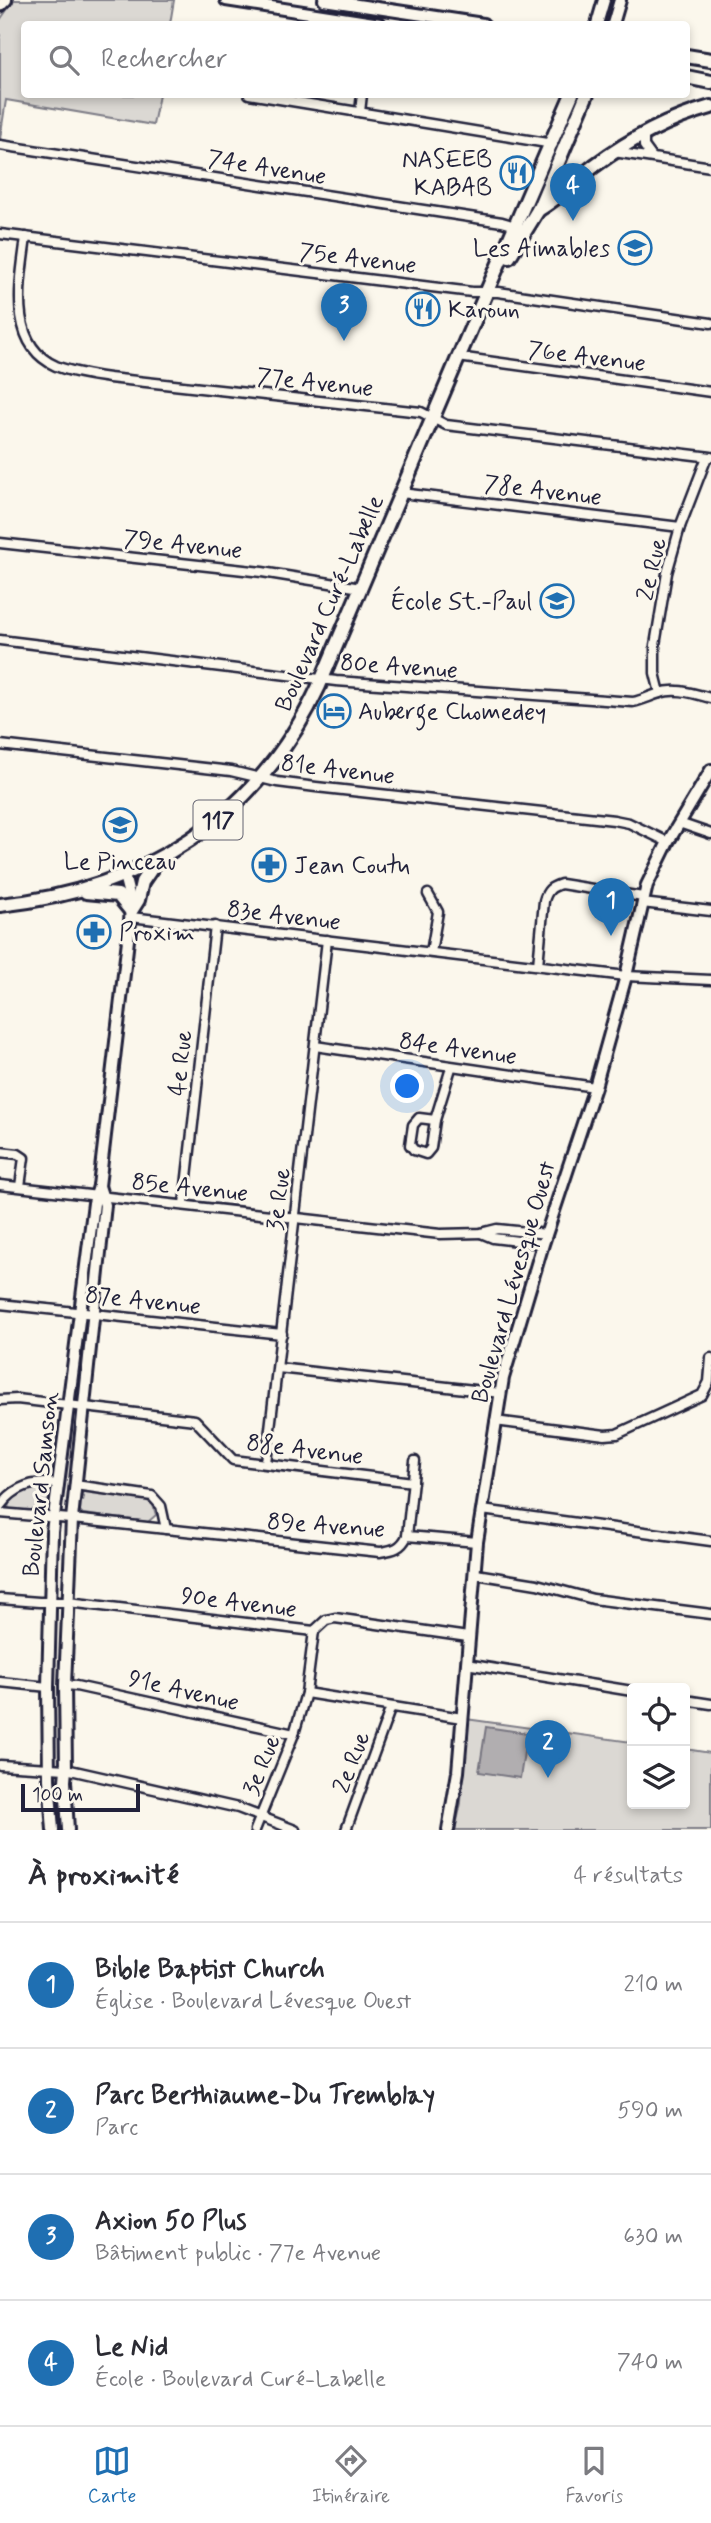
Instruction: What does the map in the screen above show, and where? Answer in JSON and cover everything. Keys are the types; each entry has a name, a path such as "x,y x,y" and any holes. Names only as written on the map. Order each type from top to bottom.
{"main road":[{"path":"690,56 711,60"},
{"path":"690,78 711,82"},
{"name":"Boulevard Curé-Labelle","path":"0,905 75,892 124,876 156,861 209,827 238,802 261,777 301,722 322,679 458,357 490,286 521,228 570,98"},
{"name":"Boulevard Curé-Labelle","path":"521,228 537,210 585,98"},
{"path":"537,210 555,200 581,176 614,152 644,134 711,107"},
{"path":"75,892 118,895 131,914 138,900 142,881 156,861"}],"street":[{"path":"0,6 6,0"},
{"path":"226,0 357,21"},
{"path":"324,0 462,21"},
{"path":"598,21 604,0"},
{"path":"614,21 620,0"},
{"path":"274,98 565,148"},
{"path":"360,112 362,98"},
{"path":"644,134 644,146 652,158"},
{"name":"74e Avenue","path":"0,145 521,228"},
{"path":"614,152 711,167"},
{"name":"75e Avenue","path":"0,234 471,292 490,286 711,323"},
{"name":"77e Avenue","path":"26,237 20,283 21,318 25,333 38,354 52,365 109,378 421,412 446,425 709,457"},
{"name":"76e Avenue","path":"458,357 711,392"},
{"name":"2e Rue","path":"660,693 655,673 655,645 667,573 680,527 709,457"},
{"name":"78e Avenue","path":"401,493 680,527"},
{"name":"79e Avenue","path":"0,543 262,572 361,588"},
{"name":"80e Avenue","path":"0,640 322,679 633,702 646,700 660,693 680,691 711,698"},
{"name":"81e Avenue","path":"0,745 231,771 316,787 614,820 629,823 668,842"},
{"name":"Boulevard Lévesque Ouest","path":"448,1830 458,1772 477,1542 495,1421 511,1349 595,1087 626,975 642,900 653,869 711,770"},
{"path":"679,823 711,834"},
{"name":"Boulevard Samson","path":"68,1830 65,1685 72,1519 87,1314 131,914 124,876"},
{"path":"538,965 544,901 552,886 561,884 711,911"},
{"path":"428,894 438,912 431,952"},
{"name":"83e Avenue","path":"131,914 538,965 626,975 711,980"},
{"name":"4e Rue","path":"184,1204 215,926"},
{"name":"3e Rue","path":"266,1464 327,940"},
{"name":"84e Avenue","path":"315,1046 595,1087"},
{"path":"435,1120 416,1120 410,1138 410,1145 414,1150 426,1154 431,1148 435,1120 451,1068"},
{"path":"0,1152 18,1154 24,1158 20,1186"},
{"name":"85e Avenue","path":"0,1185 99,1192 440,1234 481,1233 493,1238 545,1239"},
{"name":"87e Avenue","path":"0,1304 282,1334"},
{"name":"Boulevard Samson","path":"53,1830 48,1687 54,1519 69,1405 87,1314"},
{"path":"495,1421 605,1435 617,1434 702,1395 709,1382 711,1358"},
{"path":"278,1368 501,1393"},
{"name":"88e Avenue","path":"0,1400 17,1399 195,1420 233,1460 413,1482"},
{"path":"407,1536 415,1461"},
{"path":"0,1506 11,1493 22,1487 41,1482 58,1484"},
{"path":"75,1485 152,1496 163,1510 166,1529"},
{"path":"482,1510 711,1542"},
{"name":"89e Avenue","path":"0,1513 368,1552 397,1549 404,1544 407,1536 477,1542"},
{"path":"476,1573 593,1598 711,1614"},
{"name":"90e Avenue","path":"0,1598 68,1602 314,1631 326,1620 335,1618 468,1637"},
{"name":"3e Rue","path":"255,1830 294,1734 306,1693 314,1631"},
{"path":"466,1664 627,1690"},
{"path":"0,1682 48,1687"},
{"name":"91e Avenue","path":"65,1685 294,1734"},
{"path":"306,1693 462,1718"},
{"path":"690,1701 711,1704"},
{"name":"2e Rue","path":"346,1830 391,1707"},
{"path":"0,1765 66,1769 237,1808 295,1830"}],"shaded area":[{"path":"14,0 174,0 170,21 21,21 21,98 158,98 153,125 6,100 0,139 0,20"},
{"path":"43,1486 50,1489 45,1513 8,1509 9,1503 16,1495"},
{"path":"87,1491 143,1498 153,1505 156,1515 148,1522 83,1514 80,1511 84,1497 81,1493"},
{"path":"466,1719 627,1741 627,1809 690,1809 690,1750 711,1753 711,1830 455,1830 461,1803"},
{"path":"486,1727 527,1733 520,1778 479,1772"}],"place":[{"name":"NASEEB KABAB","path":"517,173"},
{"name":"Le Nid","path":"573,221"},
{"name":"Les Aimables","path":"635,248"},
{"name":"Karoun","path":"423,309"},
{"name":"Axion 50 Plus","path":"344,341"},
{"name":"École St.-Paul","path":"557,601"},
{"name":"Auberge Chomedey","path":"334,711"},
{"name":"Le Pinceau","path":"120,825"},
{"name":"Jean Coutu","path":"269,865"},
{"name":"Proxim","path":"94,932"},
{"name":"Bible Baptist Church","path":"611,936"},
{"name":"Parc Berthiaume-Du Tremblay","path":"548,1778"}]}
